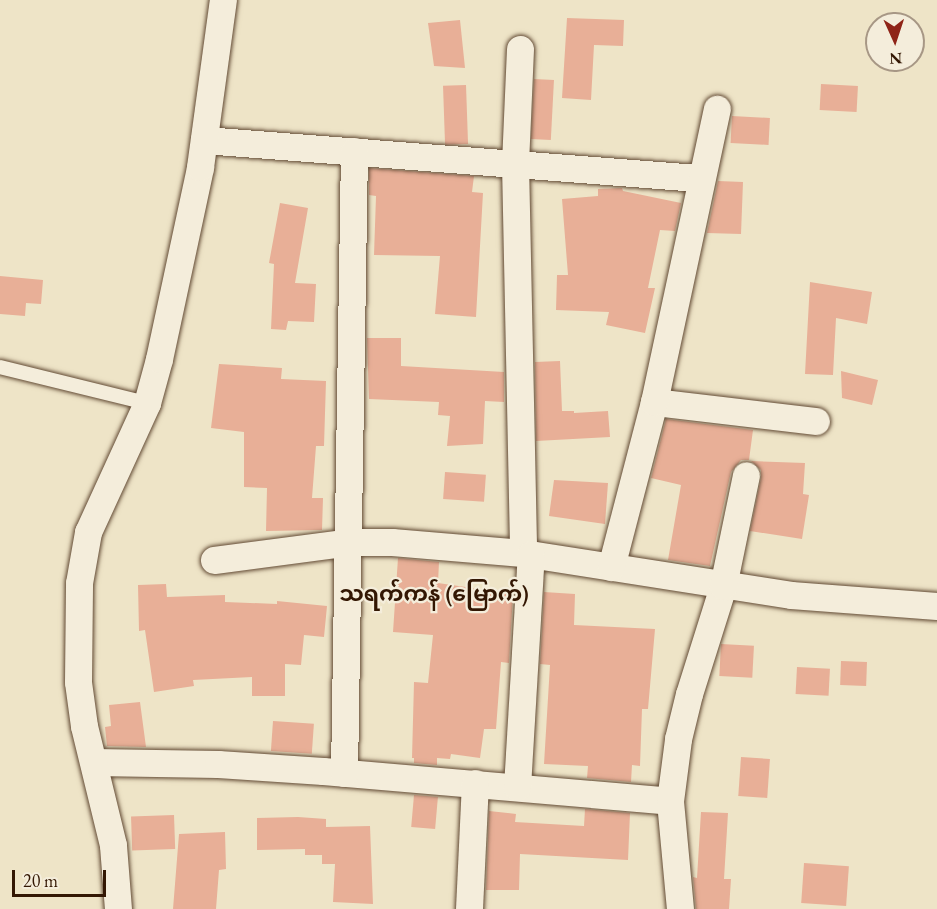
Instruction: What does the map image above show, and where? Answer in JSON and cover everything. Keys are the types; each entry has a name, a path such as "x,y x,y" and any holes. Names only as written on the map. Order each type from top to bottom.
{"street":[{"path":"118,909 113,845 84,726 78,682 79,583 88,532 147,403 204,140 223,0"},
{"path":"517,787 527,554 515,163 520,49"},
{"path":"611,567 654,402 700,178 717,109"},
{"path":"204,140 700,178"},
{"path":"344,773 350,542 354,151"},
{"path":"654,402 816,422"},
{"path":"680,909 670,801 678,739 689,694 723,586 746,475"},
{"path":"214,560 350,542 392,542 527,554 791,596 937,606"},
{"path":"94,762 218,764 475,783 670,801"},
{"path":"469,909 475,783"}],"lane":[{"path":"0,366 147,403"}],"building":[{"path":"567,18 624,20 623,46 594,45 591,100 562,98"},
{"path":"460,20 465,68 434,66 428,23"},
{"path":"534,79 554,80 551,140 531,139"},
{"path":"821,84 858,86 857,112 820,110"},
{"path":"466,85 468,144 445,145 443,86"},
{"path":"732,116 770,118 769,145 731,143"},
{"path":"369,168 474,176 472,192 483,193 476,317 435,314 440,256 374,255 376,196 369,195"},
{"path":"718,181 743,182 741,234 707,233"},
{"path":"622,188 623,191 681,203 675,231 660,230 648,288 655,288 645,333 606,325 609,312 556,310 557,275 568,275 562,199 598,196 598,189"},
{"path":"280,203 308,208 295,283 316,284 314,322 288,321 286,330 271,329 274,264 269,263"},
{"path":"0,276 43,280 41,304 26,303 25,316 0,314"},
{"path":"810,282 872,292 867,324 836,318 833,375 805,374"},
{"path":"367,338 401,338 401,366 504,372 504,402 485,401 483,444 447,446 450,416 438,415 439,402 369,399"},
{"path":"560,361 562,411 574,411 574,413 608,411 610,437 536,441 535,362"},
{"path":"219,364 282,368 281,379 326,381 324,446 316,446 312,498 323,498 322,530 266,531 267,488 244,487 244,432 211,428"},
{"path":"841,371 878,380 872,405 842,398"},
{"path":"666,419 753,430 749,460 741,460 731,472 710,566 668,560 681,485 651,478"},
{"path":"751,461 805,463 803,494 809,495 802,539 750,531 761,478 761,470"},
{"path":"445,472 486,475 484,502 443,499"},
{"path":"554,480 608,483 605,524 549,516"},
{"path":"398,558 439,562 438,583 513,594 509,663 501,662 496,729 484,729 480,758 451,754 450,759 437,758 437,765 414,763 414,758 412,758 414,682 428,683 433,635 393,632"},
{"path":"166,584 167,597 225,595 225,602 277,604 277,601 327,606 324,637 304,635 301,665 285,664 285,696 252,696 252,677 193,680 194,686 154,692 145,630 139,631 138,585"},
{"path":"544,592 575,594 574,625 655,629 648,709 642,709 640,766 632,765 631,782 587,778 588,766 544,764 550,665 540,664"},
{"path":"721,644 754,646 752,678 719,676"},
{"path":"841,661 867,662 866,686 840,685"},
{"path":"797,667 830,669 829,696 796,694"},
{"path":"140,702 146,747 107,746 105,727 111,726 109,705"},
{"path":"273,721 314,724 312,754 271,751"},
{"path":"741,757 770,759 767,798 738,796"},
{"path":"414,795 438,797 435,829 411,827"},
{"path":"585,809 630,813 628,860 520,854 519,890 486,890 489,811 516,814 515,822 584,826"},
{"path":"701,812 728,813 724,879 731,879 729,909 696,909 693,877 697,878"},
{"path":"174,815 175,849 132,850 131,817"},
{"path":"257,818 326,819 326,827 370,826 373,904 333,902 335,864 322,864 322,855 305,855 305,849 257,850"},
{"path":"225,832 226,869 219,870 216,909 173,909 179,834"},
{"path":"804,863 849,866 846,906 801,903"}],"district":[{"name":"သရက်ကန် (မြောက်)","path":"434,594"}]}
